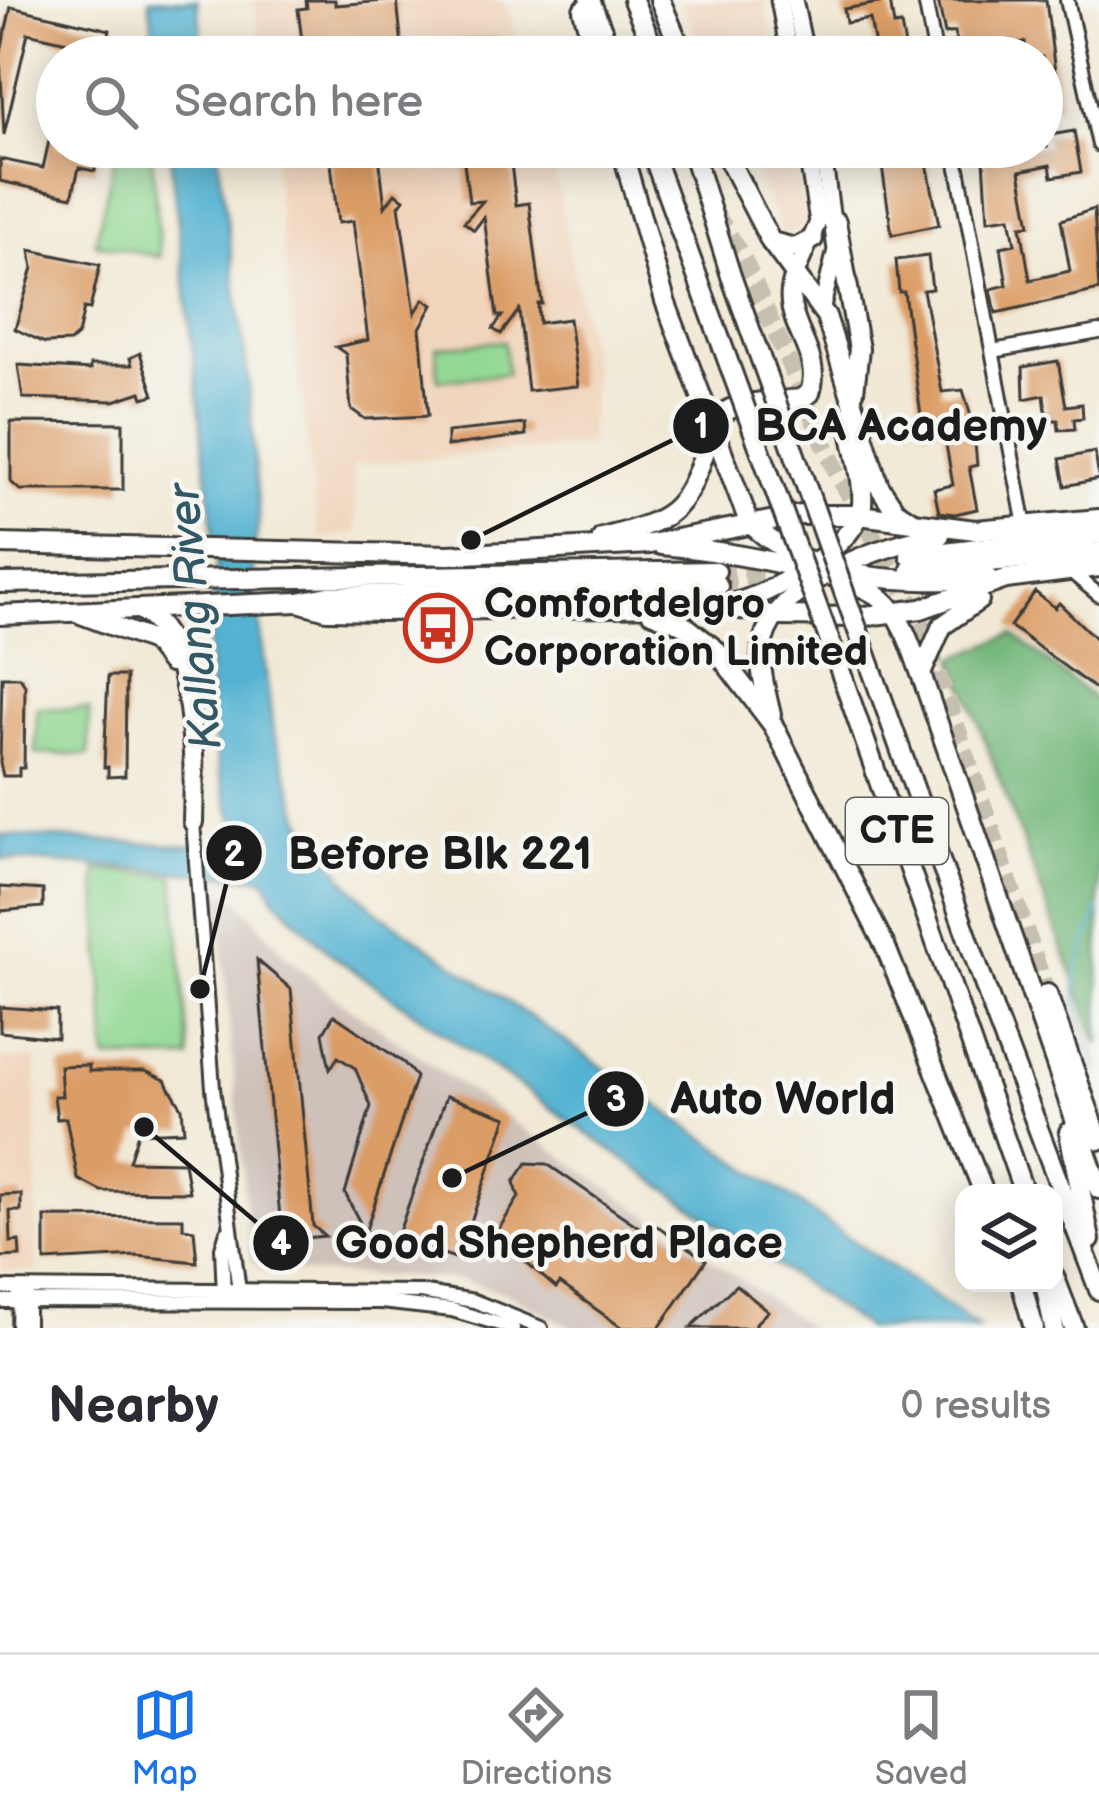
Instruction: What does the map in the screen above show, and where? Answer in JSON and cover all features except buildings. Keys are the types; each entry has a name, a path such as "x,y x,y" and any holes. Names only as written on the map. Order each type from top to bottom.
{"highway":[{"path":"580,0 590,36"},
{"path":"590,0 605,36"},
{"path":"633,0 648,36"},
{"path":"660,0 675,36"},
{"path":"627,168 665,301 749,522 818,570 875,594 895,615 921,674 1099,1189"},
{"name":"CTE","path":"657,168 1021,1184"},
{"name":"CTE","path":"699,168 731,276 1099,1288"},
{"path":"733,168 771,242 821,314 847,402 860,481 859,515 777,616 761,646 773,725"},
{"path":"836,222 860,349 854,396"},
{"path":"771,242 795,248 813,239"},
{"path":"568,548 670,517 690,494 712,430 728,409 800,399 810,393 812,362 788,308 795,276"},
{"path":"821,314 826,316 854,396 882,494 903,516 930,529"},
{"path":"650,544 749,522 859,515 930,529 975,530"},
{"path":"0,583 262,579 718,588 765,596 877,547 975,530 1099,519"},
{"path":"1099,534 910,563 1099,552"},
{"path":"0,544 260,554 448,555 650,544 703,548 886,580 1006,579 1099,568"},
{"path":"877,547 877,568 886,580"},
{"path":"0,570 136,579"},
{"path":"921,674 929,645 949,618 1039,575"},
{"path":"0,615 264,604 329,596 718,588 777,616 895,615 1006,579"},
{"path":"607,607 718,588"},
{"path":"298,602 327,610 607,607 652,612 693,631 724,658 773,725 886,948 980,1184"},
{"path":"142,611 165,631 178,655 193,827"},
{"path":"78,613 153,641 169,659 187,719"},
{"path":"1047,994 1099,1140"},
{"path":"1060,1086 1099,1288"},
{"path":"1018,1292 1023,1328"},
{"path":"1020,1292 1034,1328"},
{"path":"1047,1292 1054,1328"},
{"path":"1060,1292 1074,1328"}],"main road":[{"path":"779,0 786,36"},
{"path":"794,0 802,36"},
{"path":"795,276 818,222 809,168"},
{"path":"821,314 836,250 826,168"}],"street":[{"path":"925,0 932,36"},
{"path":"1066,0 1099,145"},
{"path":"957,168 1024,526"},
{"path":"993,351 1099,332"},
{"path":"0,535 27,544"},
{"path":"1070,572 1099,595"},
{"path":"193,827 227,1231 222,1248 232,1295"},
{"path":"0,1288 23,1295"},
{"path":"0,1301 23,1295 420,1292 474,1301 541,1328"},
{"path":"23,1295 23,1328"},
{"path":"232,1295 440,1308 513,1328"}],"shaded area":[{"path":"254,0 504,0 516,36 258,36"},
{"path":"681,0 764,0 771,36 697,36"},
{"path":"274,168 554,168 594,375 589,445 353,465 357,532 319,539"},
{"path":"754,168 796,168 807,220 784,236"},
{"path":"218,892 237,898 287,957 341,1002 810,1328 573,1328 506,1293 459,1279 262,1271 250,1259"},
{"path":"0,1059 36,1059 37,1272 0,1271"}],"green space":[{"path":"112,168 153,168 160,257 95,243"},
{"path":"504,341 507,374 438,380 436,347"},
{"path":"1013,634 1099,703 1099,1045 954,658"},
{"path":"37,708 89,709 89,755 36,754"},
{"path":"96,870 174,876 190,1059 107,1059"}],"water":[{"path":"149,0 197,0 202,36 153,36"},
{"path":"171,168 220,168 248,378 259,520 252,561 273,731 302,819 347,882 377,911 979,1328 866,1328 332,955 275,898 264,878 0,859 0,835 210,847 245,842 221,778 210,704 210,629 217,561"}],"waterway":[{"path":"1099,909 1081,958 1076,990 1099,1072"}],"tunnel":[{"path":"715,213 742,256 839,477 919,616 1047,994"},
{"path":"716,571 777,566"},
{"path":"718,586 786,580"}],"place":[{"name":"BCA Academy","path":"471,540"},
{"name":"Comfortdelgro Corporation Limited","path":"438,628"},
{"name":"Before Blk 221","path":"200,989"},
{"name":"Good Shepherd Place","path":"144,1127"},
{"name":"Auto World","path":"452,1178"}],"water label":[{"name":"Kallang River","path":"196,617"}]}
